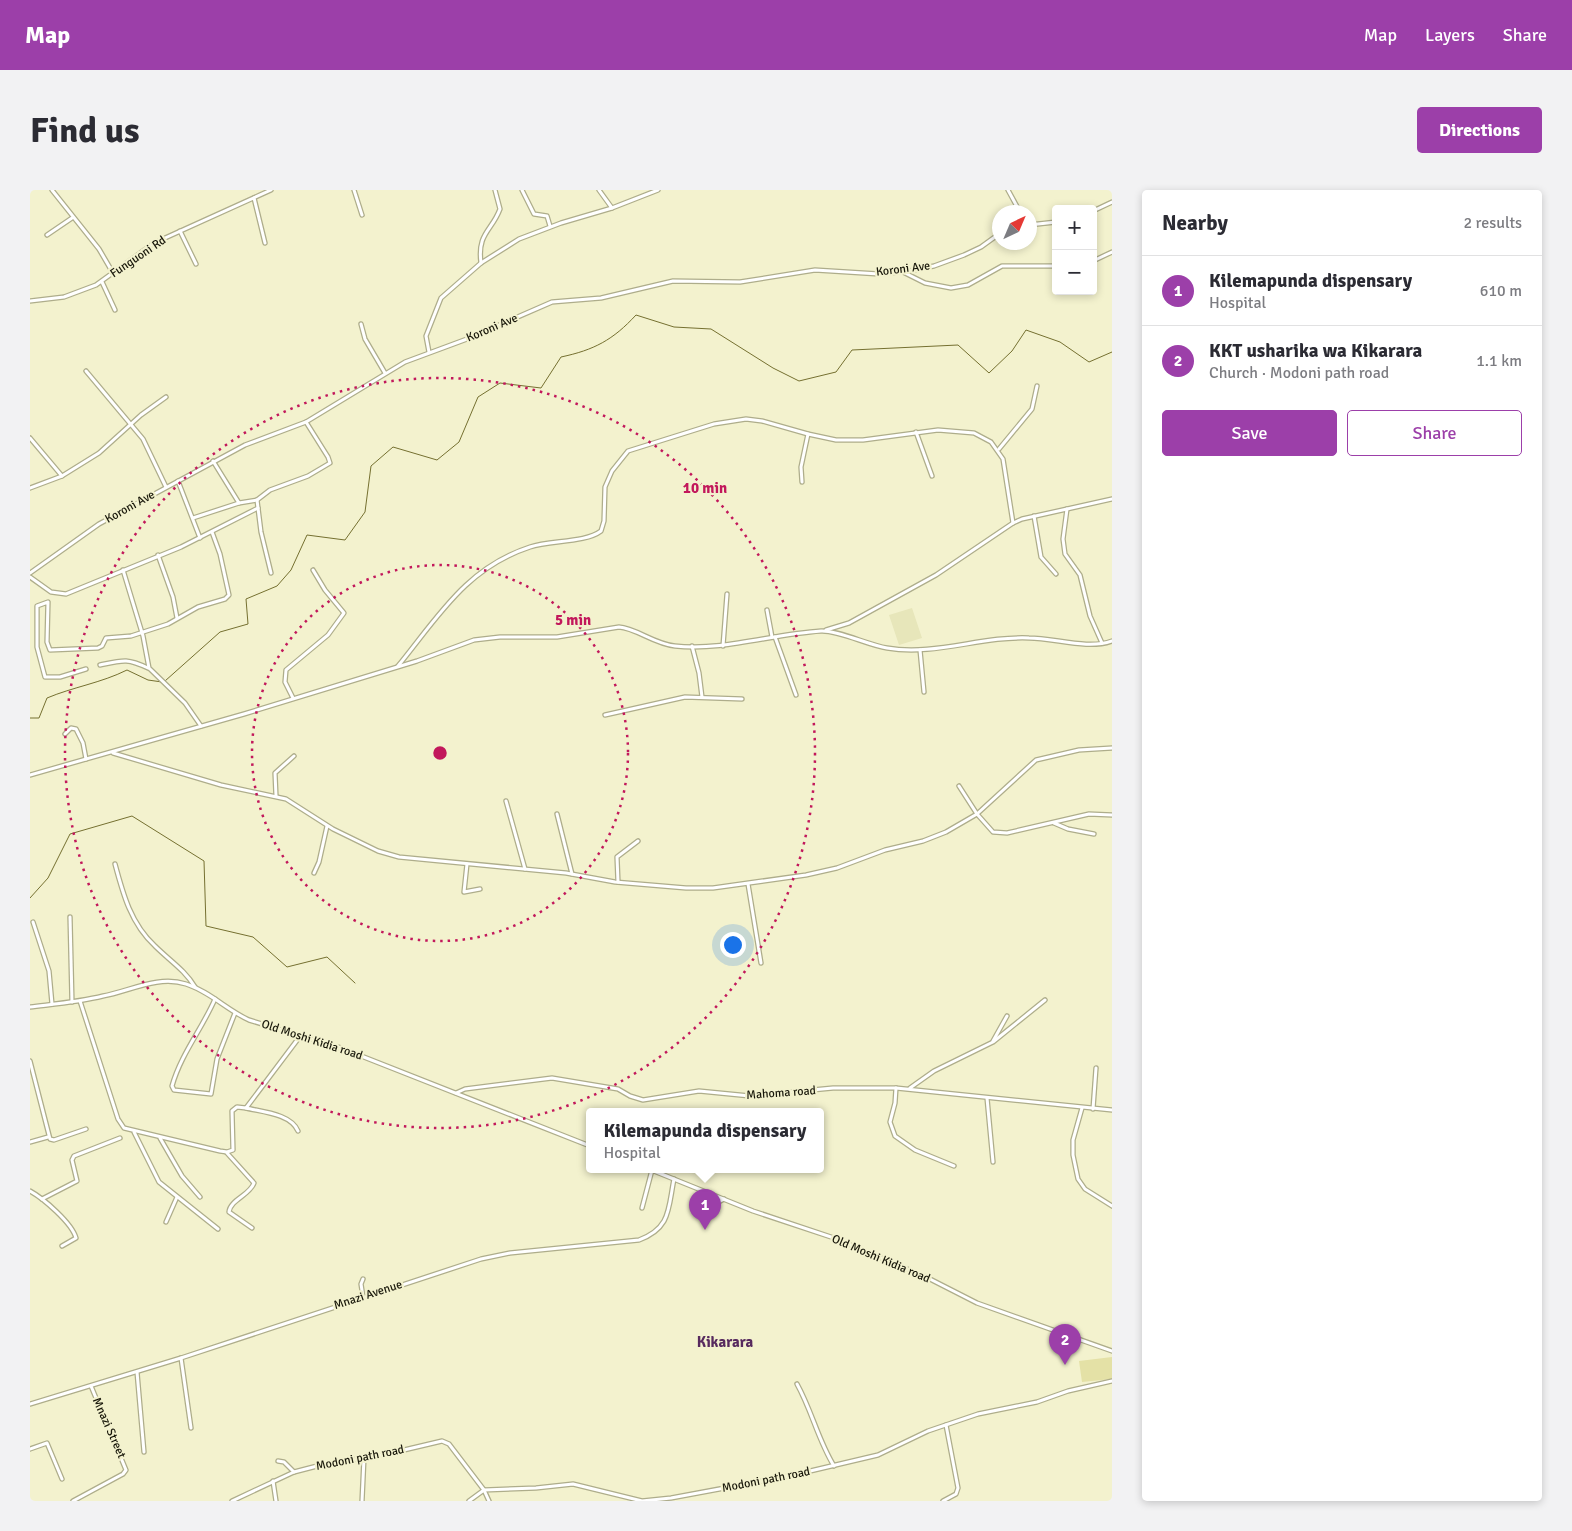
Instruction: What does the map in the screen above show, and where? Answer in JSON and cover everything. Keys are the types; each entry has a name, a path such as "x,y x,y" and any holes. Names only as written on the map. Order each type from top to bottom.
{"street":[{"path":"52,190 72,218 99,249 112,273"},
{"path":"255,190 265,243"},
{"name":"Funguoni Rd","path":"30,301 74,294 102,282 154,243 271,190"},
{"path":"354,190 362,215"},
{"path":"481,263 480,249 482,240 500,209 495,190"},
{"path":"522,190 534,214 547,216 550,226"},
{"path":"599,190 612,208"},
{"path":"429,352 425,342 426,336 441,298 481,263 507,245 550,226 612,208 658,190"},
{"path":"1008,190 1016,205"},
{"path":"1097,208 1112,202"},
{"path":"47,235 72,218"},
{"path":"1037,225 1052,223"},
{"path":"180,231 196,264"},
{"name":"Koroni Ave","path":"30,573 83,534 214,461 245,445 306,422 385,374 429,352 467,339 552,302 610,296 662,283 686,280 740,282 815,270 879,274 902,272 934,266 964,255 992,239"},
{"path":"1097,260 1112,252"},
{"path":"902,272 925,283 951,288 968,285 1002,266 1052,266"},
{"path":"102,282 115,310"},
{"path":"361,324 365,339 385,374"},
{"path":"86,371 147,445 166,487"},
{"path":"998,449 1032,409 1037,386"},
{"path":"30,488 62,476 104,450 131,424 166,397"},
{"path":"397,666 448,601 486,569 529,547 551,541 591,536 600,531 604,522 604,495 608,480 619,462 631,449 676,438 727,421 754,419 808,434 851,440 938,430 963,430 984,437 998,449 1006,469 1012,523"},
{"path":"193,518 239,503 257,500 270,490 308,476 330,463 306,422"},
{"path":"916,432 932,476"},
{"path":"802,482 801,467 808,434"},
{"path":"30,438 62,476"},
{"path":"214,461 239,503"},
{"path":"178,480 200,538"},
{"path":"30,775 112,753 424,659 474,640 500,637 557,637 618,627 628,629 663,644 722,646 823,630 849,623 936,575 1012,523 1034,516 1112,499"},
{"path":"257,500 261,532 271,573"},
{"path":"30,577 51,592 66,594 200,538 258,508"},
{"path":"1067,509 1063,539 1065,554 1080,575 1090,616 1102,643"},
{"path":"1034,516 1041,557 1056,574"},
{"path":"86,669 60,677 45,677 36,647 38,605 48,602 47,642 50,650 98,648 102,646 106,638 123,638 170,623 198,607 225,599 229,595 220,554 212,532"},
{"path":"158,555 173,597 177,618"},
{"path":"123,570 142,632 149,668"},
{"path":"292,698 285,682 286,670 328,635 344,614 325,590 313,570"},
{"path":"722,646 727,594"},
{"path":"767,610 774,637 796,695"},
{"path":"823,630 887,648 920,650 941,649 972,641 1020,638 1102,643 1112,641"},
{"path":"692,646 699,673 702,697"},
{"path":"920,650 924,692"},
{"path":"100,665 124,659 149,668 184,704 201,726"},
{"path":"605,715 685,697 742,699"},
{"path":"65,734 72,728 76,730 83,743 86,759"},
{"path":"112,753 221,785 276,796 292,802 327,826 365,845 394,855 572,874 618,882 701,889 806,875 837,868 885,850 934,837 977,814 1036,760 1079,750 1112,748"},
{"path":"276,796 276,773 294,756"},
{"path":"959,786 988,829 996,833 1054,823 1089,814 1112,815"},
{"path":"506,801 525,869"},
{"path":"557,814 572,874"},
{"path":"1054,823 1068,829 1094,834"},
{"path":"314,873 319,862 327,826"},
{"path":"618,882 617,857 638,841"},
{"path":"115,864 123,897 130,913 148,938 187,974 196,988"},
{"path":"467,864 464,892 480,889"},
{"path":"748,884 761,963"},
{"path":"70,917 72,1002"},
{"path":"33,922 49,971 52,1004"},
{"name":"Old Moshi Kidia road","path":"30,1007 80,1001 164,981 184,983 215,999 235,1013 260,1024 341,1048 586,1144"},
{"path":"215,999 204,1024 186,1050 177,1068 172,1086 174,1090 211,1094 219,1054 235,1013"},
{"path":"910,1089 934,1071 993,1042 1045,1000"},
{"path":"80,1001 118,1119 124,1128 160,1138 227,1152 233,1150 232,1111 237,1107 287,1118 296,1124 298,1131"},
{"path":"993,1042 1008,1016"},
{"path":"246,1108 301,1035"},
{"path":"30,1061 49,1136 54,1140 86,1129"},
{"path":"1093,1109 1096,1068"},
{"name":"Mahoma road","path":"456,1093 465,1089 552,1078 618,1089 630,1096 643,1100 699,1091 750,1096 833,1088 896,1088 1112,1110"},
{"path":"896,1088 895,1103 890,1122 895,1136 915,1150 954,1166"},
{"path":"987,1098 993,1162"},
{"path":"1082,1108 1073,1140 1073,1155 1078,1180 1085,1189 1112,1206"},
{"path":"134,1131 154,1175 177,1197 218,1229"},
{"path":"30,1142 49,1136"},
{"path":"42,1199 77,1181 72,1160 74,1156 120,1138"},
{"path":"160,1138 182,1176 200,1197"},
{"path":"227,1152 254,1183 251,1189 230,1207 229,1212 252,1228"},
{"path":"642,1208 650,1173"},
{"name":"Old Moshi Kidia road","path":"660,1173 753,1211 834,1238 926,1278 977,1303 1112,1351"},
{"name":"Mnazi Avenue","path":"30,1404 181,1358 488,1257 510,1252 630,1242 647,1237 662,1227 674,1179"},
{"path":"30,1190 42,1199 76,1236 74,1240 62,1246"},
{"path":"166,1222 177,1197"},
{"path":"705,1220 713,1205 724,1199"},
{"path":"363,1279 361,1284 363,1297"},
{"path":"181,1358 191,1428"},
{"path":"137,1372 144,1452"},
{"name":"Modoni path road","path":"232,1501 294,1472 446,1441 484,1490 574,1484 642,1501 671,1498 834,1466 878,1454 946,1425 978,1414 1037,1402 1068,1391 1112,1381"},
{"path":"797,1384 810,1407 820,1442 834,1466"},
{"name":"Mnazi Street","path":"73,1501 123,1474 126,1470 90,1386"},
{"path":"944,1501 956,1494 958,1488 946,1425"},
{"path":"30,1449 45,1443 49,1445 62,1479"},
{"path":"362,1501 364,1458"},
{"path":"278,1461 284,1462 294,1472"},
{"path":"273,1481 276,1501"},
{"path":"469,1501 484,1490 489,1501"}],"shaded area":[{"path":"912,608 922,638 899,645 889,615"},
{"path":"1112,1357 1112,1379 1082,1382 1079,1361"}],"waterway":[{"path":"165,681 220,632 248,624 246,599 277,586 291,570 307,535 345,540 365,512 371,466 393,447 437,460 459,442 478,397 500,383 541,388 561,357 602,343 628,324 636,315 674,327 711,329 773,368 799,381 836,372 852,350 958,345 989,373 1012,351 1026,330 1060,342 1089,362 1112,352"},
{"path":"30,718 39,718 47,698 127,670 148,680 162,682"},
{"path":"30,898 48,878 70,834 132,816 204,861 206,926 253,937 287,967 327,957 355,983"}],"place":[{"name":"Kilemapunda dispensary","path":"705,1230"},
{"name":"KKT usharika wa Kikarara","path":"1065,1365"}],"district":[{"name":"Kikarara","path":"725,1342"}]}
